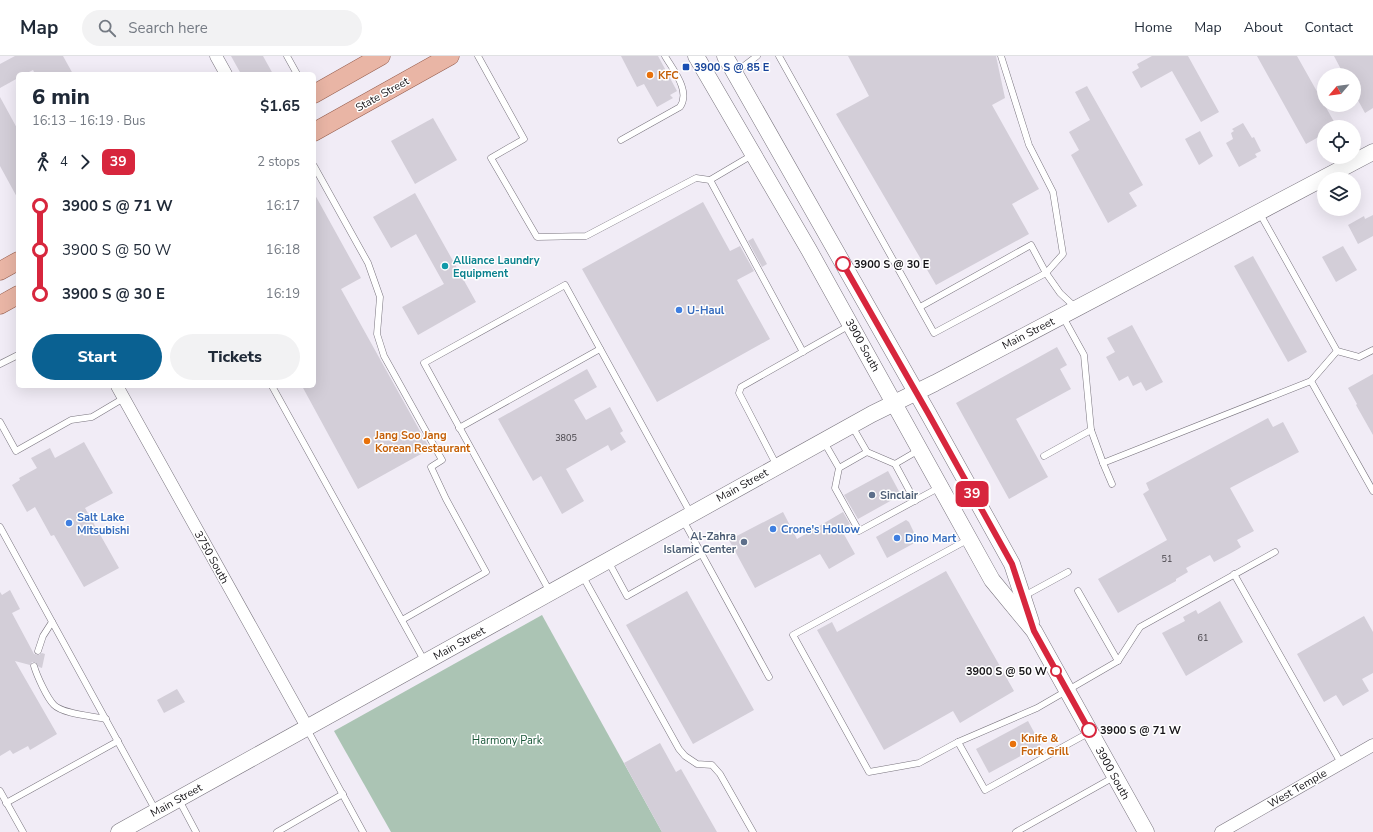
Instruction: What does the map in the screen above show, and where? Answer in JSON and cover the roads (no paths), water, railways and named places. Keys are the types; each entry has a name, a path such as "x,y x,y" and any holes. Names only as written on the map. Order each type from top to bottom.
{"main road":[{"path":"316,93 381,56"},
{"name":"State Street","path":"316,131 450,56"},
{"name":"3900 South","path":"696,56 754,154 851,325 992,580 1034,631"},
{"name":"3900 South","path":"725,56 1012,564 1034,631 1146,832"},
{"name":"Main Street","path":"119,832 824,440 1373,152"},
{"path":"0,271 16,262"}],"street":[{"path":"216,56 225,72"},
{"name":"3750 South","path":"119,388 307,727"},
{"name":"West Temple","path":"1222,832 1373,745"}],"lane":[{"path":"287,56 296,72"},
{"path":"478,56 524,140 492,158 537,237 586,236 696,178 710,180 754,154"},
{"path":"621,140 680,107 683,103 684,96 682,88 665,56"},
{"path":"735,73 757,56"},
{"path":"779,56 934,333 1046,273 1063,254 1053,192 1029,145 1001,56"},
{"path":"316,170 368,263 380,297 377,334 384,356 442,460 431,467 446,499 486,572 402,620"},
{"path":"710,180 803,352"},
{"path":"1259,212 1337,351 1359,357 1373,350"},
{"path":"920,307 1031,245 1046,273 1060,293 1069,312 1084,355 1091,430 1112,484"},
{"path":"550,592 424,363 565,285 687,516 702,554 770,677"},
{"path":"777,466 739,393 741,387 851,325"},
{"path":"459,428 600,349"},
{"path":"1103,463 1310,381 1337,351"},
{"path":"0,364 16,356"},
{"path":"1310,381 1373,491"},
{"path":"273,388 425,662"},
{"path":"0,422 16,451 71,420 92,417 124,398"},
{"path":"852,425 867,452 895,464 915,501"},
{"path":"1044,456 1091,430"},
{"path":"824,440 839,468 835,488 859,531 940,487"},
{"path":"895,464 919,450"},
{"path":"839,468 867,452"},
{"path":"0,527 156,811"},
{"path":"969,539 793,635 869,772 919,762 958,742 1037,708 1118,661 1140,627 1275,552"},
{"path":"608,560 626,596 702,554"},
{"path":"1022,597 1068,572"},
{"path":"582,574 679,749 685,756 697,764 712,766 720,774 753,832"},
{"path":"1234,574 1340,763"},
{"path":"1078,591 1118,661"},
{"path":"38,652 43,636 52,622"},
{"path":"34,666 38,677 54,706 63,711 106,719"},
{"path":"307,727 363,832"},
{"path":"958,742 985,790 1090,732"},
{"path":"6,803 118,741"},
{"path":"1016,832 1116,776"},
{"path":"0,791 23,832"},
{"path":"277,832 343,794"},
{"path":"178,799 196,832"}],"place":[{"name":"3900 S @ 85 E","path":"686,67"},
{"name":"KFC","path":"650,75"},
{"name":"3900 S @ 30 E","path":"843,264"},
{"name":"Alliance Laundry Equipment","path":"445,266"},
{"name":"U-Haul","path":"679,310"},
{"name":"Jang Soo Jang Korean Restaurant","path":"367,441"},
{"name":"Sinclair","path":"872,495"},
{"name":"Salt Lake Mitsubishi","path":"69,523"},
{"name":"Crone's Hollow","path":"773,529"},
{"name":"Dino Mart","path":"897,538"},
{"name":"Al-Zahra Islamic Center","path":"744,542"},
{"name":"3900 S @ 50 W","path":"1056,671"},
{"name":"3900 S @ 71 W","path":"1089,730"},
{"name":"Knife & Fork Grill","path":"1013,744"}],"park label":[{"name":"Harmony Park","path":"507,740"}]}
